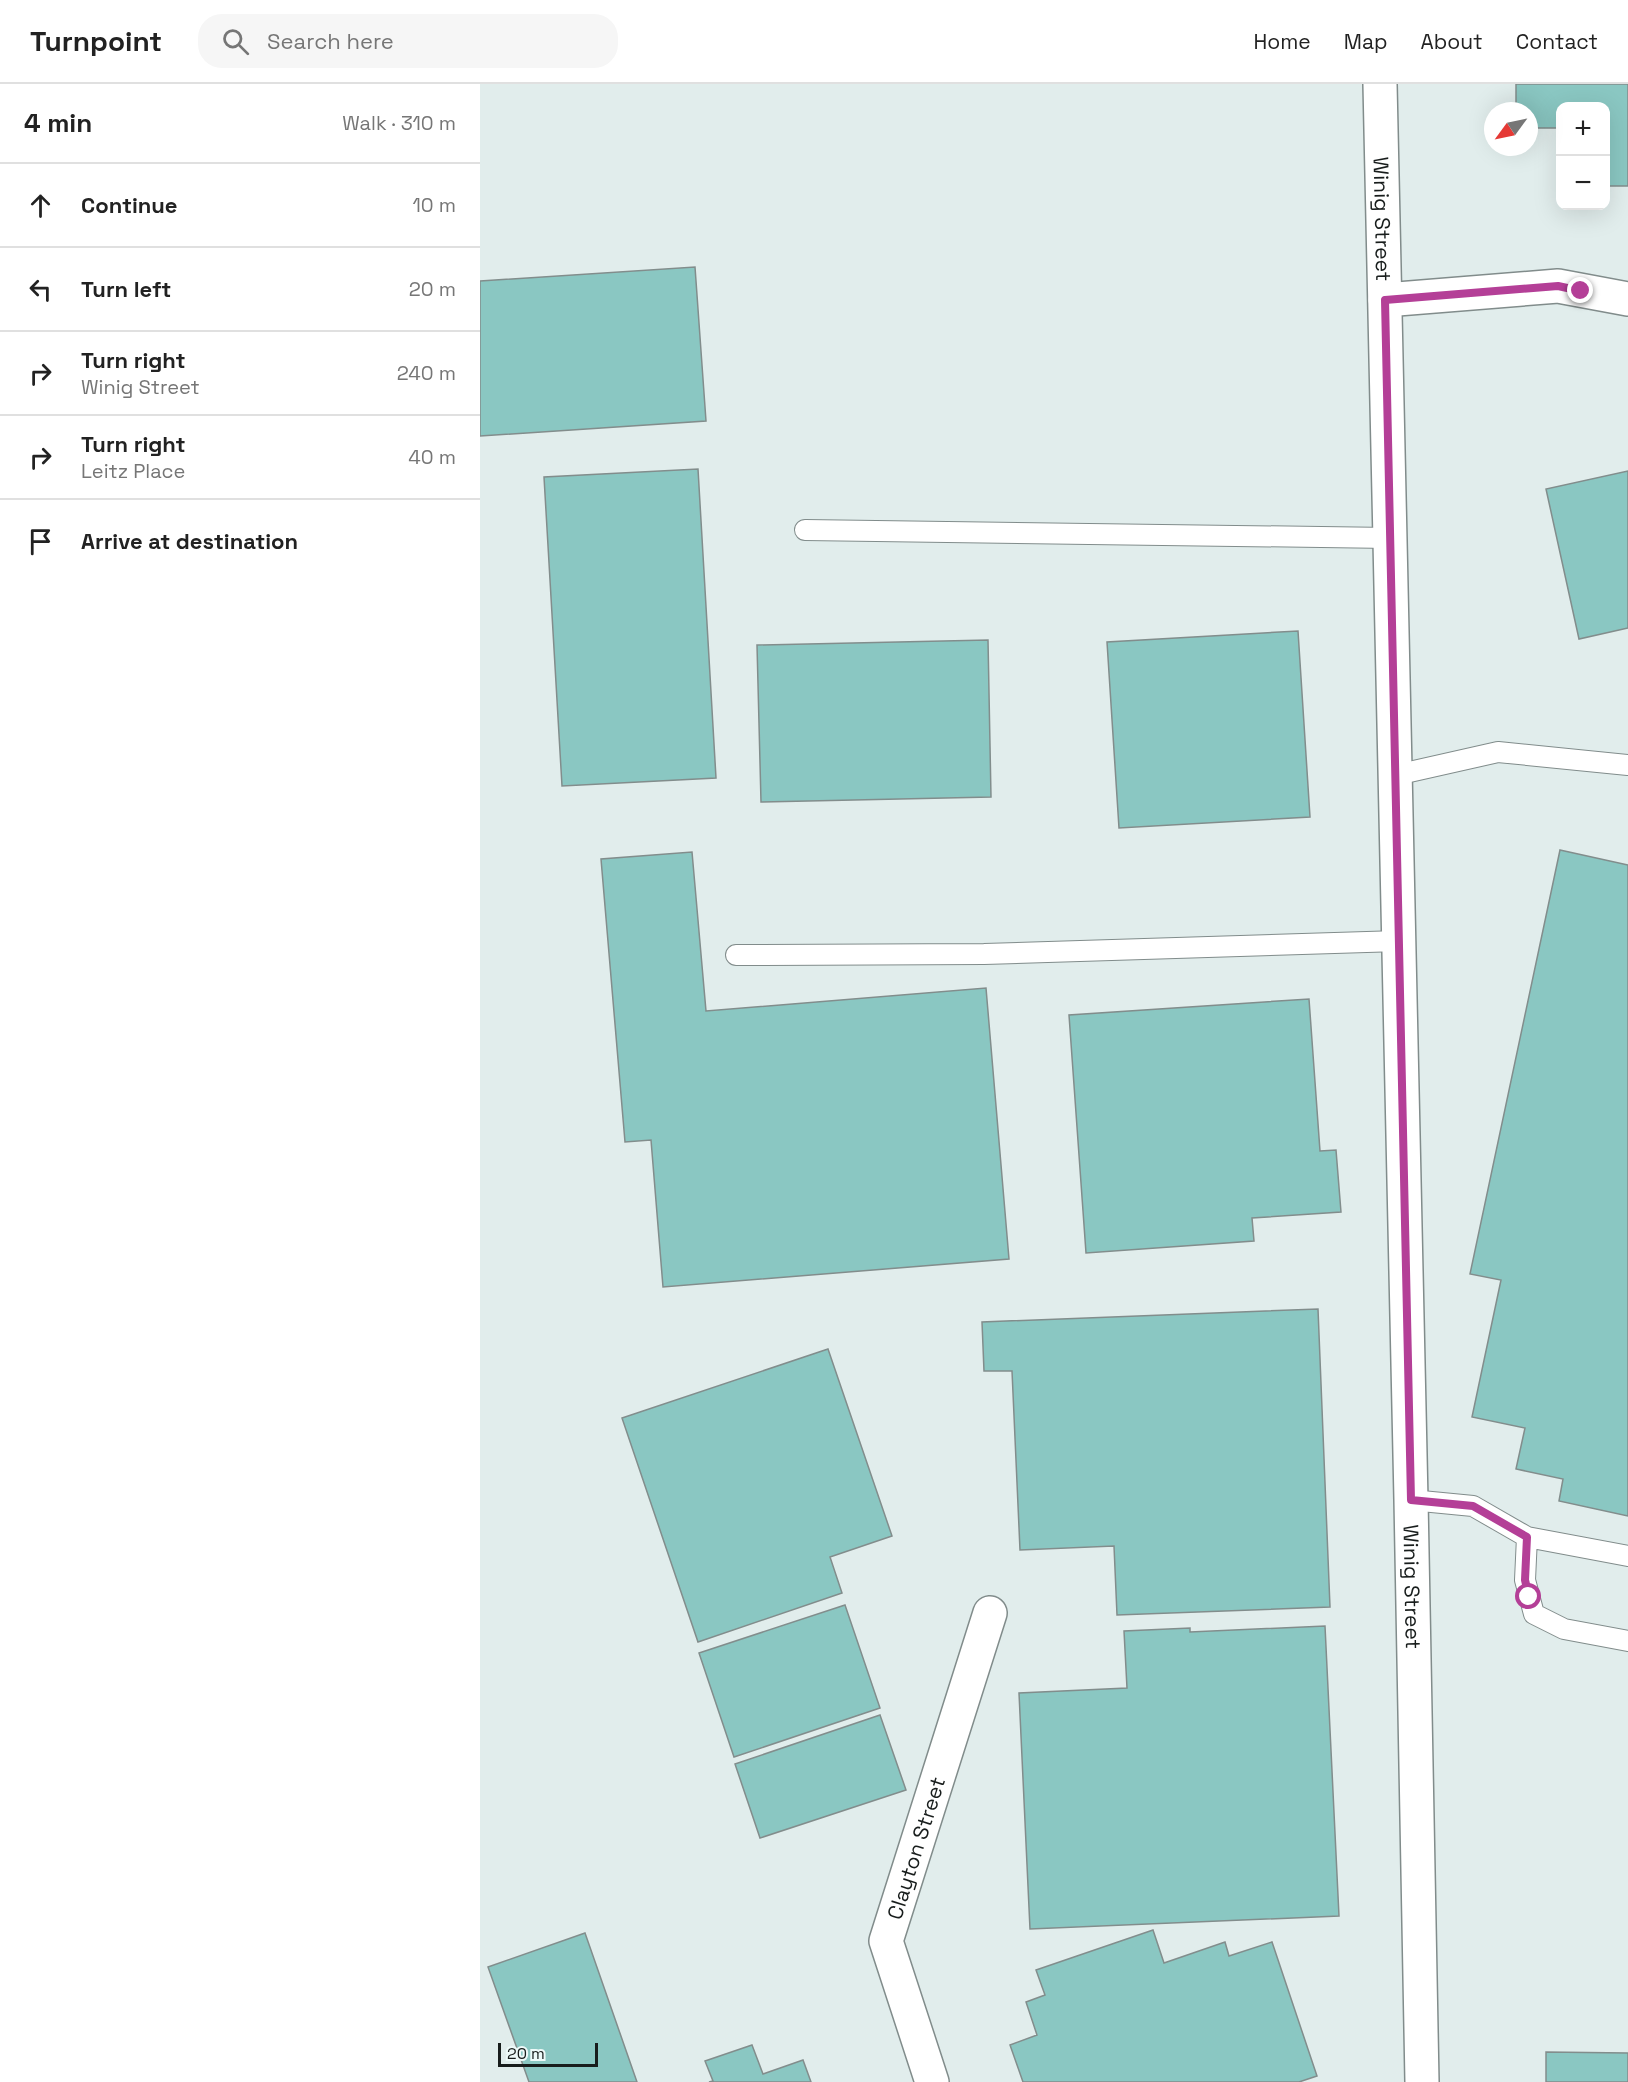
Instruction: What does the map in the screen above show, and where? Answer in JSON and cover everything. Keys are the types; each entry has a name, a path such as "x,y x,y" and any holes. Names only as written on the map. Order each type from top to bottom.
{"street":[{"name":"Winig Street","path":"1380,84 1422,2082"},
{"path":"1385,300 1558,286 1628,299"},
{"name":"Clayton Street","path":"932,2082 886,1941 990,1613"}],"lane":[{"path":"805,530 1390,538"},
{"path":"1396,775 1498,752 1628,765"},
{"path":"736,955 984,954 1399,941"},
{"path":"1411,1500 1473,1506 1527,1537 1628,1556"},
{"path":"1527,1537 1525,1580 1534,1614 1564,1629 1628,1641"}],"building":[{"path":"1516,84 1628,84 1628,186 1610,186 1610,102 1556,102 1556,128 1538,128 1538,102 1516,102"},
{"path":"695,267 706,421 480,436 480,281"},
{"path":"698,469 716,778 562,786 544,477"},
{"path":"1628,471 1628,628 1579,639 1546,489"},
{"path":"1298,631 1310,817 1119,828 1107,642"},
{"path":"988,640 991,797 761,802 757,645"},
{"path":"1560,850 1628,865 1628,1516 1559,1501 1563,1479 1516,1469 1525,1428 1472,1417 1501,1280 1470,1274"},
{"path":"692,852 706,1011 986,988 1009,1259 663,1287 651,1140 625,1142 601,859"},
{"path":"1309,999 1320,1151 1336,1150 1341,1212 1252,1218 1254,1241 1086,1253 1069,1015"},
{"path":"1318,1309 1330,1607 1117,1615 1114,1546 1020,1550 1012,1371 984,1371 982,1322"},
{"path":"828,1349 892,1536 830,1557 842,1593 698,1642 622,1418"},
{"path":"845,1605 880,1708 734,1757 699,1653"},
{"path":"1325,1626 1339,1916 1030,1929 1019,1693 1127,1688 1124,1631 1190,1628 1190,1632"},
{"path":"880,1715 906,1790 760,1838 735,1764"},
{"path":"1153,1930 1164,1963 1225,1942 1229,1956 1272,1942 1317,2076 1299,2082 1023,2082 1010,2045 1037,2035 1026,2002 1045,1995 1036,1970"},
{"path":"585,1933 637,2082 529,2082 488,1967"},
{"path":"752,2045 763,2074 803,2060 811,2082 709,2082 713,2081 705,2061"},
{"path":"1546,2052 1628,2053 1628,2082 1546,2082"}],"route":[{"path":"1529,1597 1525,1580 1527,1537 1473,1506 1411,1500 1385,300 1558,286 1581,291"}]}
